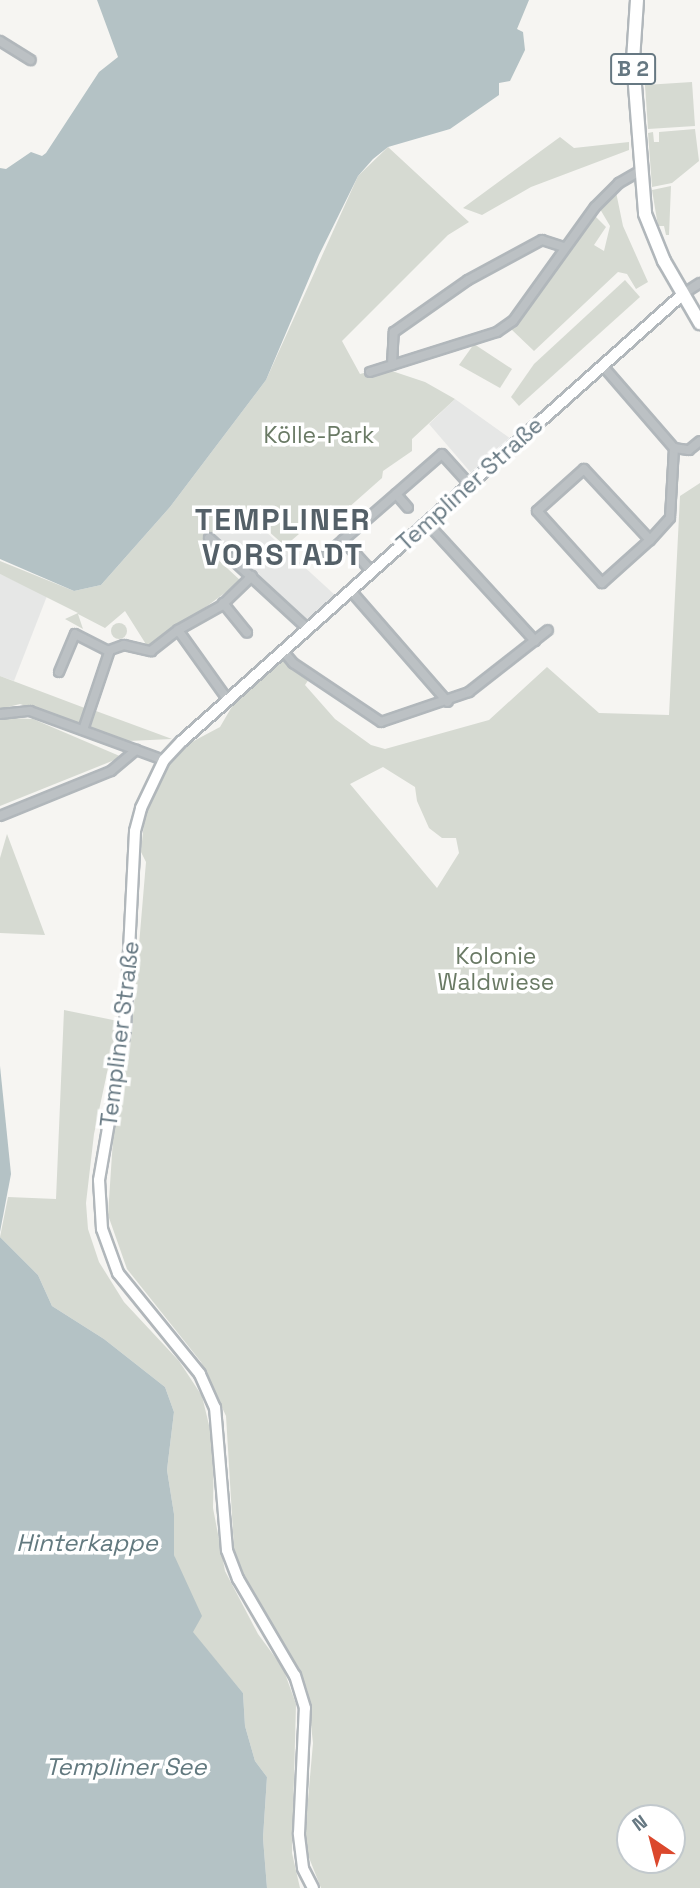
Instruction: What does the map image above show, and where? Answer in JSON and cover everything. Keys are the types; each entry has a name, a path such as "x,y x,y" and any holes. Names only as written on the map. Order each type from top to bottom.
{"main road":[{"name":"B 2","path":"637,0 633,60 640,171 647,222 700,323"}],"street":[{"path":"0,41 30,60"},
{"path":"370,372 497,332 513,321 563,247 620,183 640,171"},
{"path":"391,365 394,332 468,280 542,240 563,247"},
{"name":"Templiner Straße","path":"313,1888 303,1868 299,1833 305,1708 295,1676 238,1579 227,1550 222,1444 215,1408 200,1374 118,1273 102,1229 99,1180 125,1029 135,831 149,786 164,760 602,365 683,294 700,283"},
{"path":"602,365 674,448 689,450 700,441"},
{"path":"650,540 584,470 537,511 602,583 650,540 672,513 674,448"},
{"path":"327,554 442,454 470,485"},
{"path":"396,494 408,508"},
{"path":"427,523 535,641"},
{"path":"209,538 309,628"},
{"path":"343,540 372,572"},
{"path":"59,672 75,634 109,651 124,645 151,651 178,630 223,603 252,576"},
{"path":"351,591 449,702"},
{"path":"223,603 247,632"},
{"path":"178,630 228,700"},
{"path":"283,651 293,663 381,722 449,702 492,678 548,630"},
{"path":"83,730 109,651"},
{"path":"0,715 30,711 164,760"},
{"path":"3,815 111,771 136,750"}],"shaded area":[{"path":"455,399 511,439 472,474 429,424"},
{"path":"240,508 336,596 307,622 212,538"},
{"path":"0,574 47,596 14,681 0,676"}],"green space":[{"path":"692,82 695,126 648,129 645,85"},
{"path":"695,129 699,161 672,183 652,187 648,133 653,132 654,142 659,142 659,132"},
{"path":"560,137 574,148 629,142 629,150 531,187 482,215 463,208"},
{"name":"Kölle-Park","path":"388,147 469,222 448,235 342,341 360,374 383,368 425,382 455,399 412,439 412,451 383,471 382,478 330,524 326,519 317,527 313,522 285,546 239,505 201,544 241,581 149,649 125,611 105,628 78,614 83,629 65,619 78,613 0,574 0,561 74,591 101,585 170,507 266,380 358,176"},
{"path":"671,186 669,235 666,235 664,226 658,226 652,190"},
{"path":"616,192 623,226 648,282 636,289 627,274 618,272 534,351 511,329 595,216 606,227 594,245 604,251 610,226 600,209"},
{"path":"625,280 640,297 519,406 511,397 534,364"},
{"path":"474,344 512,369 500,388 459,365"},
{"name":"Kolonie Waldwiese","path":"700,483 700,1888 321,1888 304,1845 313,1743 307,1689 243,1573 234,1549 226,1416 201,1362 127,1269 108,1215 113,1139 132,1028 146,862 141,852 146,801 171,761 188,744 220,727 234,703 284,659 309,679 305,685 335,719 371,745 385,749 489,720 547,667 599,713 669,715 680,496","holes":["383,767 415,787 417,801 429,828 442,838 456,838 459,853 437,888 350,784"]},
{"path":"116,623 122,623 127,631 125,637 116,639 111,634 111,628"},
{"path":"0,676 90,710 84,726 20,704 0,709"},
{"path":"96,711 172,739 128,741 90,728"},
{"path":"33,719 122,757 0,806 0,720"},
{"path":"7,834 45,935 0,933 0,858"},
{"path":"64,1010 118,1021 94,1134 86,1203 88,1229 99,1262 124,1302 179,1361 202,1396 214,1446 213,1508 225,1571 258,1634 283,1668 296,1704 292,1853 300,1888 267,1888 263,1838 267,1777 255,1761 245,1726 243,1693 192,1632 174,1555 174,1514 167,1470 174,1412 165,1387 104,1339 52,1306 38,1275 0,1237 8,1197 56,1199"}],"water":[{"path":"97,0 529,0 517,29 523,32 525,50 510,81 499,83 499,95 450,129 388,147 358,176 319,255 266,380 170,507 101,585 74,591 0,559 0,168 6,169 31,152 42,156 46,153 99,72 118,57"},
{"path":"0,1066 11,1174 0,1232"},
{"path":"0,1237 38,1275 52,1306 104,1339 165,1387 174,1412 167,1470 174,1514 174,1555 202,1616 193,1632 243,1693 245,1726 255,1761 267,1777 263,1838 267,1888 0,1888"}],"district":[{"name":"TEMPLINER VORSTADT","path":"283,537"}],"water label":[{"name":"Hinterkappe","path":"87,1543"},
{"name":"Templiner See","path":"126,1767"}]}
